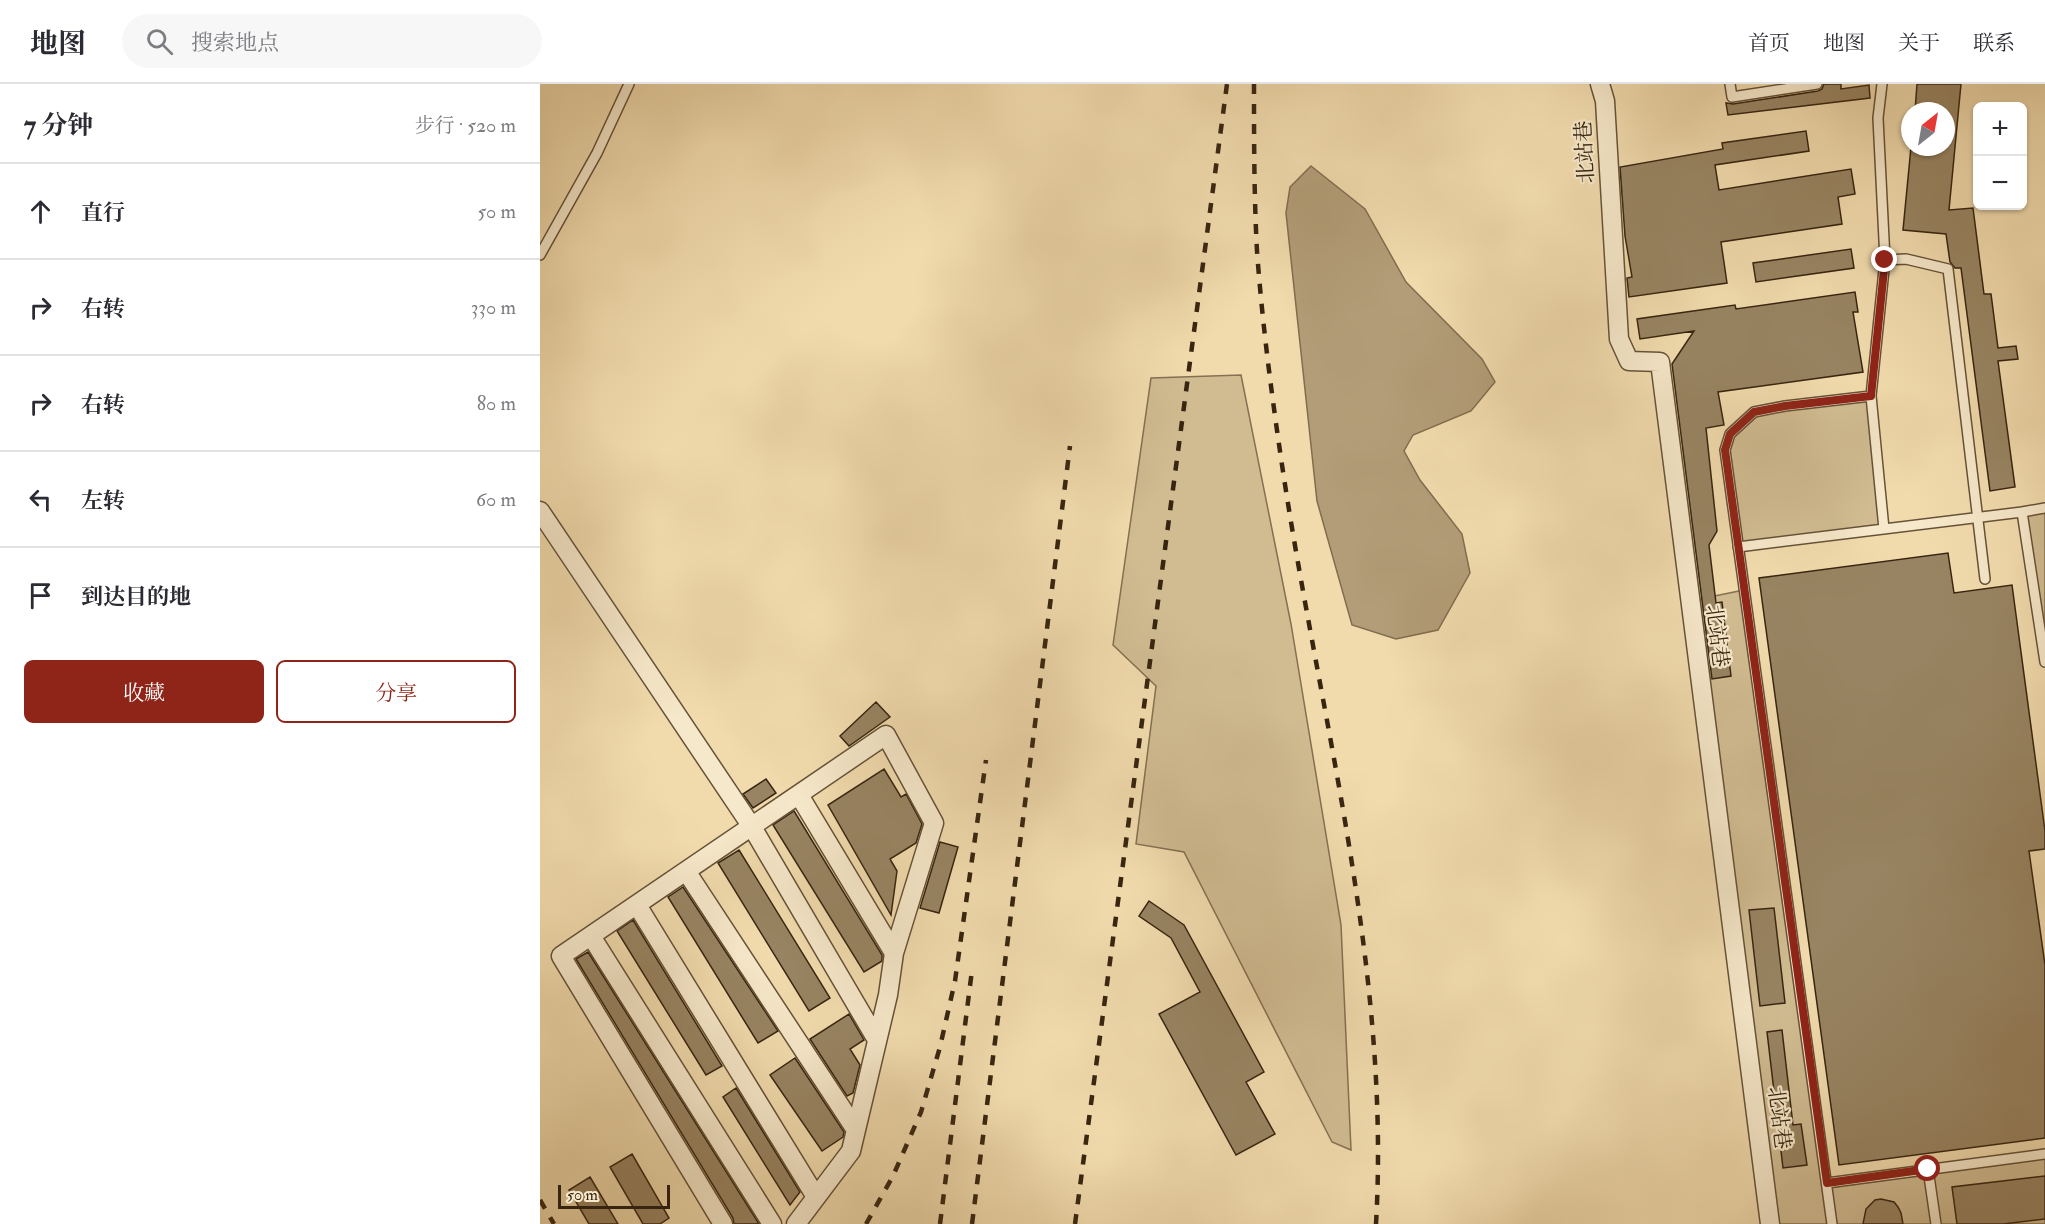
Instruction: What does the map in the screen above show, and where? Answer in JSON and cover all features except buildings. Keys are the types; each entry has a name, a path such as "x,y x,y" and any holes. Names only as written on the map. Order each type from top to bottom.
{"street":[{"name":"北站巷","path":"1600,84 1605,101 1619,339 1629,361 1660,362 1770,1224"},
{"path":"540,511 752,827 877,1040"},
{"path":"723,1224 561,956 886,735 934,823 894,952 888,995 851,1151 796,1224"},
{"path":"799,795 894,952"},
{"path":"686,871 856,1130"},
{"path":"637,905 816,1197"},
{"path":"591,936 772,1224"}],"lane":[{"path":"540,255 597,153 629,84"},
{"path":"1730,84 1732,96 1817,84"},
{"path":"1882,84 1878,118 1885,260 1871,396 1884,529"},
{"path":"1885,260 1906,259 1947,269 1985,579"},
{"path":"1832,1224 1725,450 1730,434 1754,412 1871,396"},
{"path":"1738,547 2045,508"},
{"path":"2022,512 2045,662"},
{"path":"1827,1183 2045,1154"},
{"path":"1928,1169 1936,1224"}],"shaded area":[{"path":"1311,166 1365,209 1406,282 1482,359 1495,382 1471,411 1413,435 1404,451 1420,480 1462,534 1470,573 1438,630 1396,639 1352,625 1317,501 1286,213 1290,187"},
{"path":"1241,375 1291,624 1341,925 1351,1150 1332,1142 1184,852 1136,844 1156,686 1113,645 1151,378"},
{"path":"1871,396 1884,529 1738,547 1725,453 1730,434 1754,412"},
{"path":"2045,508 2045,662 2022,512"},
{"path":"1744,590 1827,1183 2045,1154 2045,1224 1770,1224 1690,601"}],"railway":[{"path":"1075,1224 1227,84"},
{"path":"1254,84 1257,251 1270,381 1296,553 1348,839 1373,1031 1378,1127 1376,1224"},
{"path":"972,1224 1070,446"},
{"path":"866,1224 893,1176 921,1112 940,1047 955,981 986,760"},
{"path":"940,1224 972,970"},
{"path":"540,1200 554,1224"}],"route":[{"path":"1885,260 1871,396 1754,412 1730,434 1725,450 1827,1183 1928,1169"}]}
